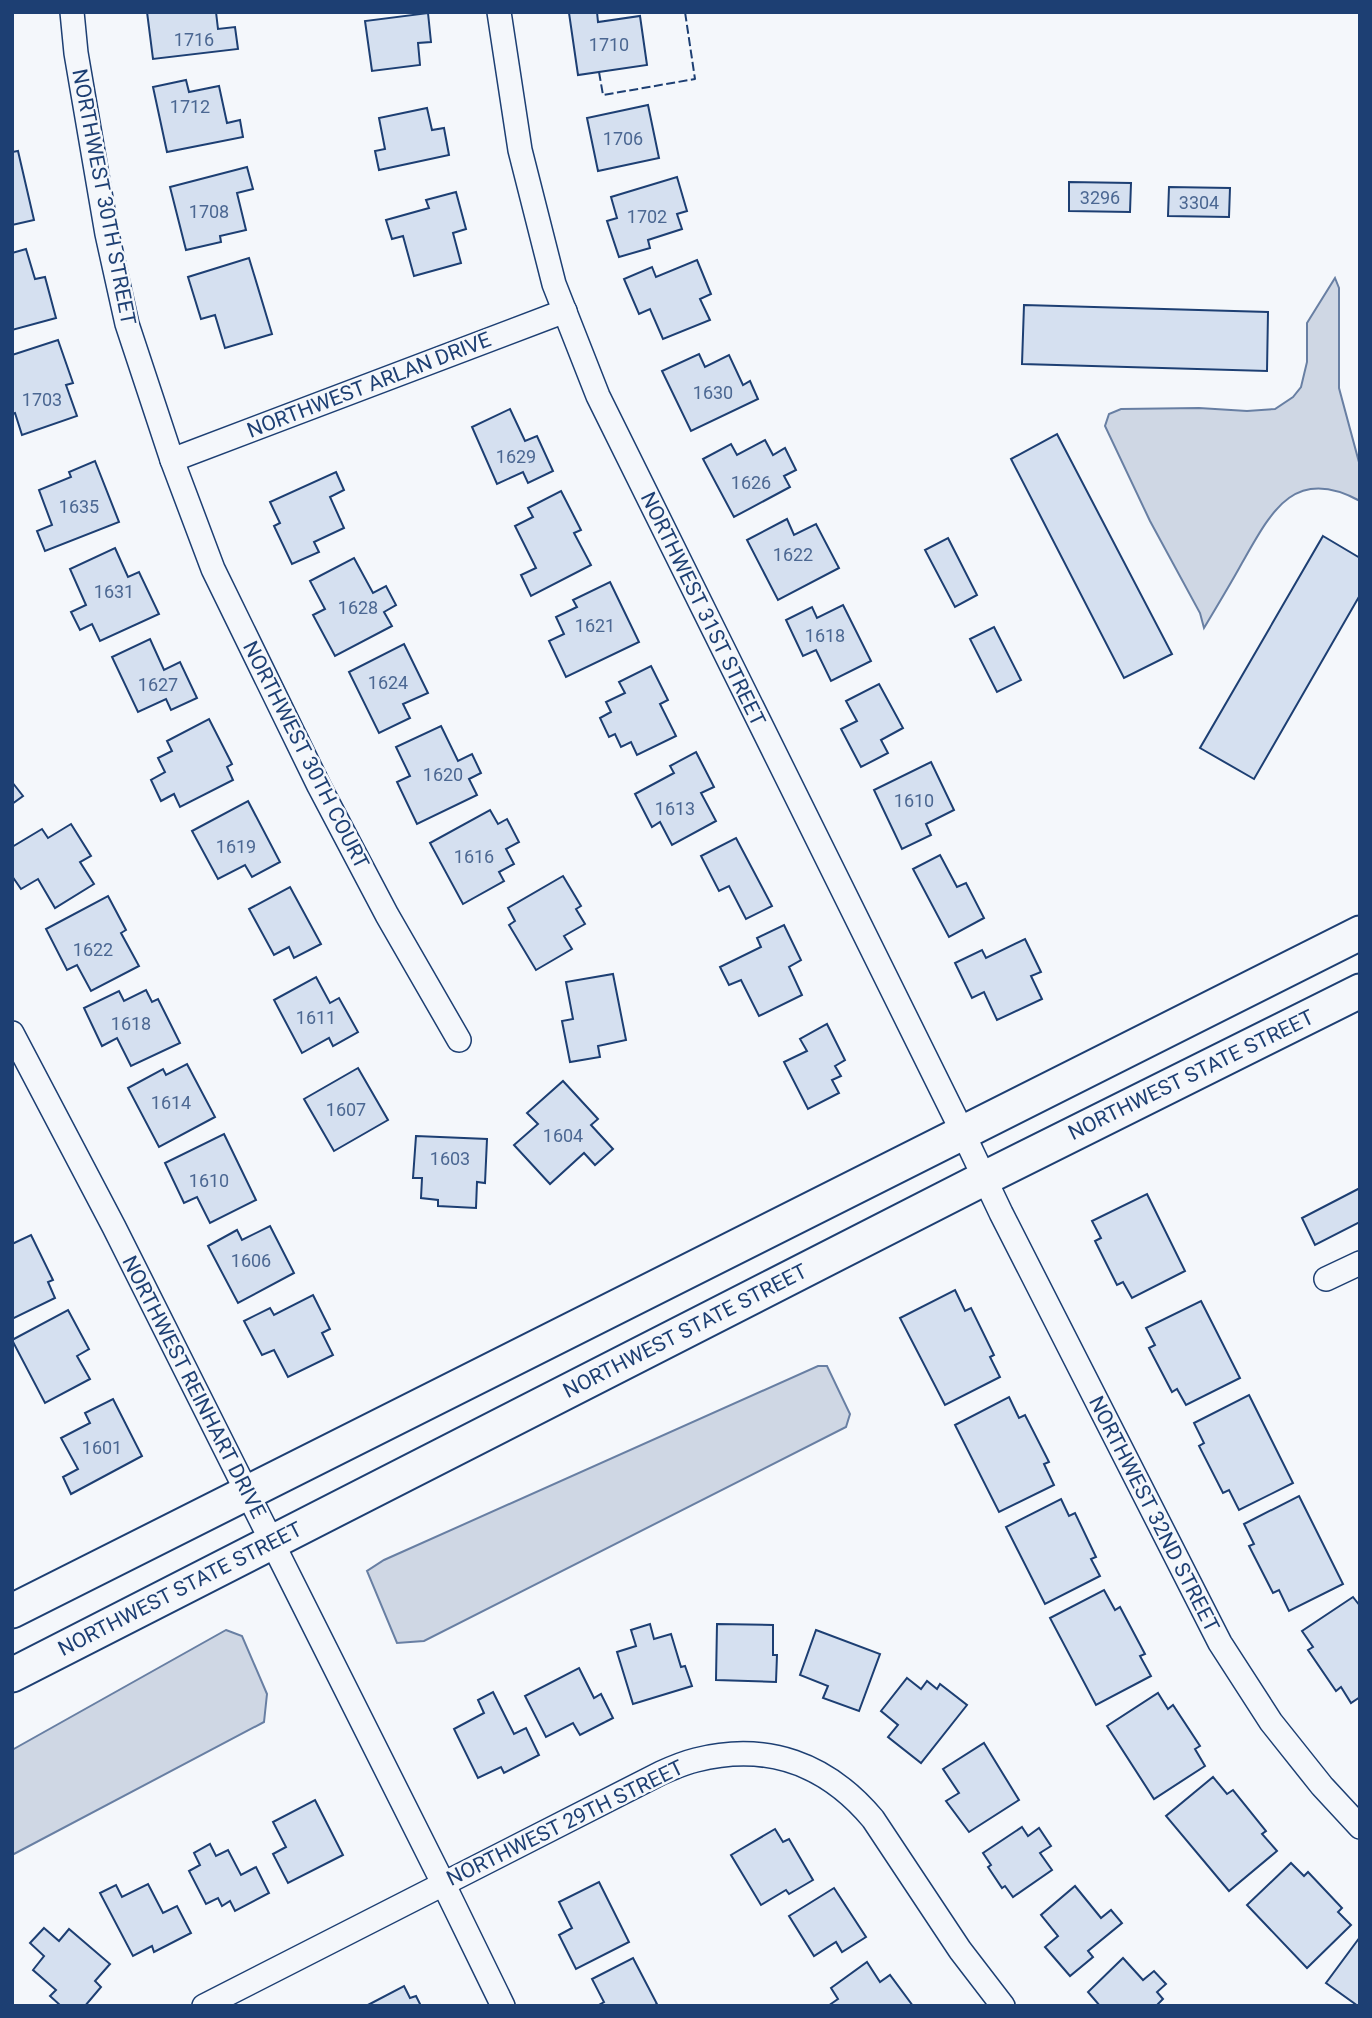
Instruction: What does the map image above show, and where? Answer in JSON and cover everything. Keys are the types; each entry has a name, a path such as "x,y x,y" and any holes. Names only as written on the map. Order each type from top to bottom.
{"main road":[{"path":"12,1611 1360,933"},
{"name":"NORTHWEST STATE STREET","path":"12,1675 983,1179 1360,991"}],"street":[{"name":"NORTHWEST 30TH STREET","path":"72,12 76,53 105,221 127,324 172,460"},
{"name":"NORTHWEST 31ST STREET","path":"499,12 520,150 554,284 597,396 963,1133 983,1179"},
{"name":"NORTHWEST ARLAN DRIVE","path":"172,460 565,311"},
{"name":"NORTHWEST 30TH COURT","path":"172,460 213,569 319,786 387,915 459,1040"},
{"name":"NORTHWEST REINHART DRIVE","path":"12,1033 114,1227 503,2006"},
{"name":"NORTHWEST 32ND STREET","path":"983,1179 1220,1643 1271,1722 1322,1786 1360,1826"},
{"path":"1326,1279 1360,1263"},
{"name":"NORTHWEST 29TH STREET","path":"204,2006 661,1773 695,1760 725,1755 765,1754 794,1761 821,1772 858,1800 960,1950 1003,2006"}],"shaded area":[{"path":"1335,278 1339,288 1339,388 1360,466 1360,501 1337,491 1318,488 1301,491 1287,499 1263,527 1204,628 1200,613 1150,521 1105,426 1109,414 1121,409 1275,409 1293,397 1301,387 1307,362 1307,323"},
{"path":"818,1366 827,1366 850,1414 846,1427 424,1641 397,1643 367,1571 384,1560"},
{"path":"226,1630 242,1636 267,1694 264,1722 12,1855 12,1750"}],"building":[{"path":"147,12 216,12 218,29 235,27 238,49 153,59"},
{"path":"597,12 598,22 640,16 647,65 578,75 569,13"},
{"path":"428,13 431,42 418,43 420,65 372,71 365,21"},
{"path":"186,80 189,92 219,86 227,123 240,120 243,137 167,152 153,87"},
{"path":"648,105 659,158 598,171 587,118"},
{"path":"427,108 432,130 444,128 449,155 379,170 375,151 385,149 379,118"},
{"path":"18,151 34,220 12,225 12,152"},
{"path":"247,167 253,189 237,193 246,230 220,236 221,242 186,250 170,187"},
{"path":"677,177 687,211 677,214 682,229 648,240 650,248 619,257 607,221 617,218 611,197"},
{"path":"1069,182 1131,183 1130,212 1069,211"},
{"path":"1169,187 1230,188 1229,217 1168,216"},
{"path":"456,192 466,229 453,233 461,263 414,276 403,236 392,239 386,220 429,208 426,200"},
{"path":"26,249 35,279 45,277 56,318 12,330 12,253"},
{"path":"249,258 272,334 225,348 215,315 201,319 188,277"},
{"path":"697,260 711,294 700,299 710,320 663,339 650,309 639,314 624,279 652,267 656,277"},
{"path":"1024,305 1268,312 1267,371 1022,364"},
{"path":"58,340 73,383 66,385 77,416 22,435 15,413 12,414 12,355"},
{"path":"699,354 705,367 729,355 743,385 750,381 758,399 691,431 662,371"},
{"path":"510,409 525,441 537,436 553,471 528,483 523,472 497,484 472,427"},
{"path":"1057,434 1172,654 1124,678 1011,459"},
{"path":"765,440 773,455 785,448 796,470 784,476 790,487 734,517 703,459 731,444 737,455"},
{"path":"95,461 119,522 45,551 37,531 52,525 39,490 71,477 69,472"},
{"path":"336,472 344,490 330,497 344,528 314,542 319,552 292,564 274,526 280,523 270,502"},
{"path":"561,491 581,530 574,533 591,565 531,596 521,575 536,568 515,526 533,517 528,508"},
{"path":"787,519 794,535 816,524 839,568 778,600 747,540"},
{"path":"1323,536 1360,558 1360,595 1254,779 1200,748"},
{"path":"948,538 977,595 955,607 925,550"},
{"path":"115,548 128,577 139,572 159,614 100,641 92,624 80,630 71,612 86,605 70,569"},
{"path":"354,558 373,593 386,586 396,605 384,612 392,626 335,656 313,615 325,609 310,581"},
{"path":"610,582 639,642 566,677 549,641 564,634 556,617 577,607 573,600"},
{"path":"843,605 871,661 831,681 816,650 803,656 786,620 812,607 817,618"},
{"path":"994,627 1021,680 997,692 970,639"},
{"path":"150,639 164,670 180,662 197,698 171,710 166,699 138,712 112,657"},
{"path":"404,644 428,693 403,704 410,718 379,733 349,672"},
{"path":"651,666 668,700 660,704 676,736 637,755 631,742 621,747 615,734 609,737 600,718 611,712 606,702 625,693 619,682"},
{"path":"879,684 903,728 881,740 888,753 861,767 841,729 857,721 846,701"},
{"path":"209,719 232,764 227,767 233,780 180,807 174,794 161,801 151,780 165,772 158,758 172,751 167,741"},
{"path":"441,726 458,761 472,754 481,773 469,779 477,795 417,824 397,782 410,776 396,747"},
{"path":"696,752 714,787 701,793 716,821 672,845 660,822 652,827 635,794 674,773 670,766"},
{"path":"931,762 954,810 926,824 931,835 902,849 874,790"},
{"path":"12,782 23,796 12,804"},
{"path":"248,801 280,862 252,877 245,865 218,879 192,831"},
{"path":"490,810 498,824 507,819 519,842 506,849 514,864 499,872 504,881 463,904 430,843"},
{"path":"71,824 91,856 80,862 94,884 55,908 38,879 21,889 12,876 12,847 42,829 48,838"},
{"path":"736,838 772,906 746,919 729,886 719,891 701,856"},
{"path":"940,855 957,887 966,883 984,918 949,937 913,869"},
{"path":"563,876 581,906 576,909 585,924 564,936 572,949 536,970 509,925 515,921 508,908"},
{"path":"290,887 321,944 294,958 289,947 274,955 249,909"},
{"path":"108,896 126,930 121,933 139,966 91,991 77,965 67,970 46,929"},
{"path":"784,925 801,960 789,967 802,995 759,1016 741,980 729,985 720,967 761,947 757,938"},
{"path":"1025,939 1041,972 1031,976 1042,999 997,1020 984,992 972,998 955,963 982,950 986,958"},
{"path":"613,974 626,1040 598,1046 600,1057 570,1062 562,1021 573,1019 566,982"},
{"path":"316,977 330,1003 339,998 358,1032 333,1046 329,1038 302,1053 274,1000"},
{"path":"146,990 152,1002 158,999 180,1043 131,1066 117,1038 102,1046 84,1008 119,991 124,1001"},
{"path":"827,1024 845,1060 835,1066 841,1076 832,1080 839,1093 808,1109 784,1062 807,1051 800,1039"},
{"path":"187,1064 215,1117 159,1147 128,1088 163,1069 166,1075"},
{"path":"358,1068 388,1120 334,1151 304,1099"},
{"path":"563,1081 598,1119 591,1125 613,1149 595,1165 584,1153 550,1184 514,1145 538,1124 527,1113"},
{"path":"224,1134 256,1200 210,1223 197,1197 184,1203 165,1163"},
{"path":"416,1136 487,1139 485,1183 477,1182 476,1208 438,1206 438,1200 421,1198 422,1178 413,1178"},
{"path":"1360,1188 1360,1222 1315,1245 1302,1218"},
{"path":"1147,1194 1185,1271 1132,1298 1123,1282 1117,1285 1095,1241 1101,1238 1092,1221"},
{"path":"270,1226 294,1273 238,1303 208,1246 237,1230 242,1240"},
{"path":"31,1235 53,1280 48,1282 55,1298 12,1319 12,1244"},
{"path":"955,1290 965,1311 971,1308 994,1355 990,1357 1000,1377 945,1405 900,1318"},
{"path":"313,1295 330,1329 322,1333 333,1355 288,1377 274,1350 262,1355 244,1321 270,1308 274,1315"},
{"path":"1201,1301 1240,1378 1186,1405 1177,1389 1172,1392 1149,1348 1155,1345 1146,1328"},
{"path":"68,1310 89,1349 77,1356 90,1379 45,1403 12,1340"},
{"path":"1249,1395 1293,1483 1239,1510 1229,1490 1223,1493 1199,1446 1204,1443 1194,1423"},
{"path":"1009,1397 1019,1418 1025,1415 1049,1462 1044,1464 1054,1485 999,1512 955,1425"},
{"path":"113,1399 142,1456 71,1494 63,1477 78,1469 61,1438 90,1423 85,1413"},
{"path":"1299,1496 1343,1584 1289,1611 1279,1590 1273,1593 1249,1546 1254,1544 1244,1524"},
{"path":"1061,1499 1069,1516 1075,1513 1096,1557 1091,1559 1100,1576 1045,1604 1006,1527"},
{"path":"1104,1590 1115,1610 1120,1607 1145,1654 1140,1656 1151,1676 1096,1705 1050,1618"},
{"path":"1353,1597 1360,1606 1360,1697 1351,1703 1341,1687 1336,1691 1308,1650 1313,1647 1302,1631"},
{"path":"650,1624 654,1639 671,1634 681,1667 685,1666 692,1686 633,1704 617,1652 636,1646 631,1630"},
{"path":"717,1624 773,1625 773,1655 777,1655 776,1682 716,1680"},
{"path":"816,1630 880,1654 859,1711 823,1698 828,1686 800,1675"},
{"path":"579,1668 594,1698 601,1694 613,1718 580,1735 573,1723 546,1737 525,1696"},
{"path":"907,1678 921,1689 927,1681 937,1689 940,1684 967,1705 921,1763 888,1737 898,1725 881,1711"},
{"path":"493,1692 514,1734 526,1728 539,1755 504,1773 501,1767 478,1778 454,1729 484,1713 478,1700"},
{"path":"1158,1693 1168,1709 1173,1705 1200,1746 1195,1749 1205,1766 1154,1799 1107,1726"},
{"path":"984,1743 1019,1800 969,1832 946,1801 959,1793 943,1769"},
{"path":"1213,1777 1227,1794 1233,1790 1266,1831 1262,1834 1277,1851 1229,1891 1166,1816"},
{"path":"315,1800 343,1855 288,1883 273,1854 286,1847 273,1822"},
{"path":"1022,1827 1028,1836 1039,1828 1051,1846 1040,1853 1052,1870 1013,1897 1005,1886 1002,1888 988,1867 991,1865 983,1853"},
{"path":"775,1829 783,1842 789,1839 813,1880 789,1894 786,1890 761,1905 731,1855"},
{"path":"210,1844 216,1856 228,1850 241,1875 256,1867 269,1893 235,1911 230,1901 222,1906 218,1898 206,1904 189,1871 200,1865 194,1853"},
{"path":"1291,1863 1304,1876 1308,1872 1342,1908 1338,1912 1351,1925 1307,1968 1247,1905"},
{"path":"599,1882 629,1942 576,1969 559,1935 572,1928 559,1902"},
{"path":"148,1884 163,1913 177,1906 191,1933 154,1952 152,1946 133,1956 100,1893 116,1885 122,1897"},
{"path":"1075,1886 1101,1918 1111,1910 1122,1923 1088,1951 1093,1957 1070,1976 1045,1947 1058,1936 1041,1915"},
{"path":"834,1888 866,1937 842,1952 836,1942 814,1956 789,1916"},
{"path":"44,1928 59,1941 69,1929 110,1964 95,1981 101,1987 85,2006 61,2006 50,1996 56,1990 33,1970 44,1956 30,1943"},
{"path":"1360,1937 1360,2006 1358,2006 1326,1983"},
{"path":"633,1958 657,2004 597,2006 604,2002 592,1979"},
{"path":"1123,1958 1143,1980 1154,1971 1166,1984 1157,1992 1163,1999 1156,2006 1100,2006 1088,1992"},
{"path":"867,1962 880,1982 890,1975 913,2006 828,2006 838,1999 831,1988"},
{"path":"404,1986 410,1998 416,1996 421,2006 366,2006"}],"fence":[{"path":"599,72 603,95 695,79 685,12"}]}
